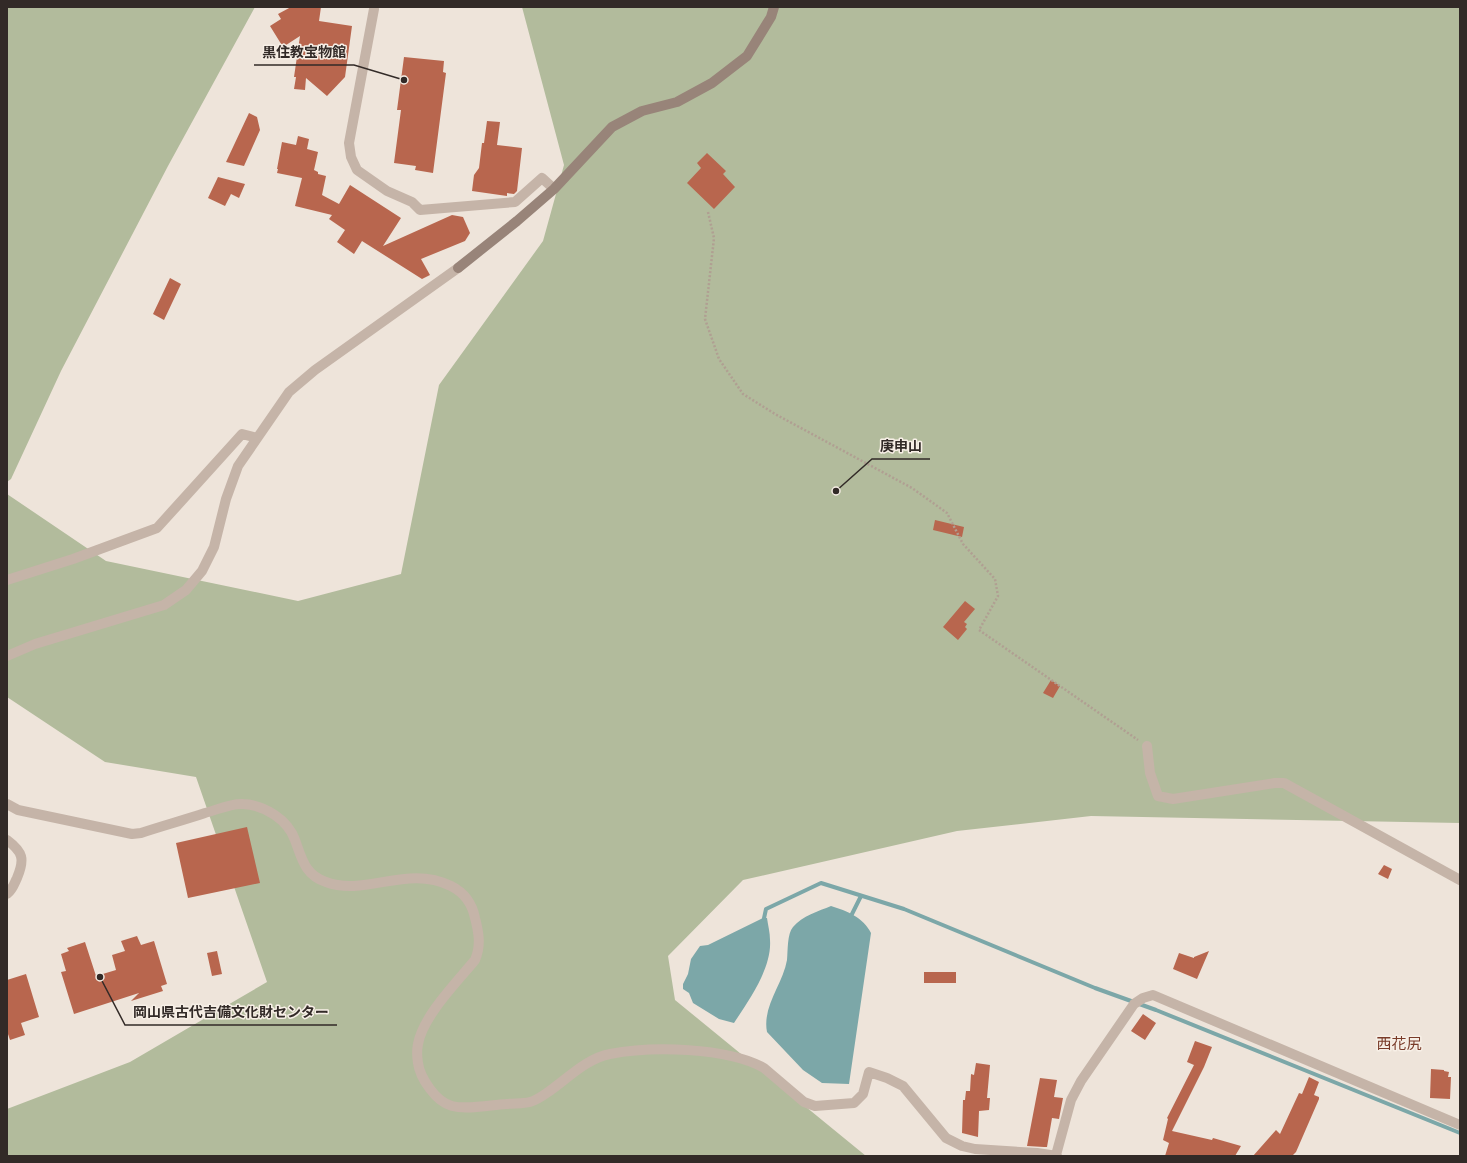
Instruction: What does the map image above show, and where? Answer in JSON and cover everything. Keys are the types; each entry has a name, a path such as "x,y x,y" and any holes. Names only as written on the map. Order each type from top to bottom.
{"street":[{"path":"7,656 35,644 164,605 186,590 202,570 214,547 226,499 238,466 289,392 315,370 458,268 517,221 554,189 612,127 642,111 676,102 712,83 747,56 771,17 774,7"},
{"path":"374,9 349,143 351,158 357,170 387,191 412,202 420,210 515,202 542,178 554,189"},
{"path":"7,580 73,559 157,528 242,434 257,438"},
{"path":"1147,746 1150,773 1158,796 1173,799 1275,783 1284,783 1460,880"},
{"path":"7,804 18,810 132,834 141,833 226,807 242,804 272,813 282,821 294,838 304,866 314,876 326,882 353,886 415,877 432,879 458,890 467,898 473,908 478,929 478,952 475,960 436,1008 426,1023 418,1044 418,1063 425,1083 437,1097 451,1106 463,1107 530,1102 540,1098 595,1058 623,1052 669,1049 713,1053 757,1064 764,1068 804,1102 815,1106 854,1103 862,1094 869,1072 887,1078 902,1086 946,1138 962,1146 975,1149 1056,1156 1071,1100 1081,1081 1137,1002 1154,995 1460,1125"},
{"path":"7,840 19,851 22,860 20,870 10,892"},
{"path":"7,880 10,892"}],"path":[{"path":"708,212 714,238 705,319 719,359 743,394 775,414 912,488 947,513 963,544 995,579 998,596 979,630 1147,746"}],"green space":[{"path":"7,7 255,7 168,166 61,371 11,479 7,482"},
{"path":"522,7 1460,7 1460,823 1091,816 957,831 743,880 668,956 675,1000 866,1156 7,1156 7,1109 130,1062 267,982 196,777 105,762 7,697 7,494 106,561 298,601 401,574 439,385 543,241 564,165"}],"water":[{"path":"831,906 854,915 868,927 871,933 849,1084 822,1083 803,1070 767,1032 767,1013 785,969 791,930 797,923 806,917"},
{"path":"763,918 767,918 770,951 763,973 753,994 734,1023 719,1019 693,1003 689,993 683,989 683,984 688,974 691,959 700,946 708,945"}],"building":[{"path":"291,7 321,7 319,21 352,26 345,77 327,96 306,78 305,90 294,89 296,77 294,77 300,36 283,47 270,26 281,19 278,14"},
{"path":"404,57 444,61 443,72 446,73 433,173 415,170 416,166 394,163 401,110 397,110"},
{"path":"249,113 257,117 260,130 244,166 226,162"},
{"path":"487,121 500,122 497,145 522,148 517,191 514,194 507,193 507,196 472,191 474,175 479,168 482,143 484,143"},
{"path":"298,136 309,139 307,149 318,152 314,170 318,172 318,174 326,176 322,195 339,204 350,185 401,218 383,246 452,215 463,217 470,233 465,241 421,259 430,275 422,279 362,241 354,254 337,242 345,230 329,219 332,215 295,206 302,178 277,173 282,142 296,145"},
{"path":"707,153 726,171 723,174 735,187 714,209 687,183 701,168 697,163"},
{"path":"218,177 245,184 239,198 231,194 225,206 208,198"},
{"path":"170,278 181,284 164,320 153,314"},
{"path":"935,520 964,527 962,537 933,530"},
{"path":"965,601 975,609 964,622 967,624 965,627 967,629 958,640 943,627"},
{"path":"1051,680 1060,686 1053,698 1043,693"},
{"path":"247,827 260,883 188,898 176,843"},
{"path":"1384,865 1392,869 1388,879 1378,874"},
{"path":"137,936 141,945 154,941 167,984 161,986 163,991 131,1001 139,993 74,1014 61,972 66,971 61,954 69,951 67,948 85,942 96,976 116,970 112,955 125,951 121,941"},
{"path":"217,951 222,974 212,976 207,953"},
{"path":"1209,951 1197,979 1173,969 1179,953 1194,958"},
{"path":"924,972 956,972 956,983 924,983"},
{"path":"26,974 39,1017 21,1023 25,1035 10,1040 7,1031 7,980"},
{"path":"1143,1014 1156,1023 1145,1040 1131,1031"},
{"path":"1195,1041 1212,1047 1204,1067 1172,1131 1212,1140 1213,1138 1241,1146 1235,1156 1165,1156 1169,1143 1163,1140 1167,1118 1194,1065 1187,1062"},
{"path":"976,1063 990,1065 987,1098 990,1098 989,1110 979,1111 978,1137 962,1133 963,1100 965,1100 966,1091 970,1091 971,1074 974,1075"},
{"path":"1431,1069 1449,1072 1448,1077 1451,1077 1450,1099 1430,1098"},
{"path":"1309,1077 1319,1082 1314,1095 1319,1097 1319,1099 1296,1152 1292,1156 1253,1156 1276,1130 1280,1134 1299,1093 1302,1094"},
{"path":"1040,1078 1057,1080 1054,1097 1063,1098 1059,1119 1052,1118 1047,1147 1027,1146"}],"waterway":[{"path":"763,923 766,909 821,883 904,909 1095,988 1156,1010 1460,1133"},
{"path":"850,918 861,896"}],"place":[{"name":"黒住教宝物館","path":"404,80"},
{"name":"庚申山","path":"836,491"},
{"name":"岡山県古代吉備文化財センター","path":"100,977"}],"district":[{"name":"西花尻","path":"1399,1044"}]}
